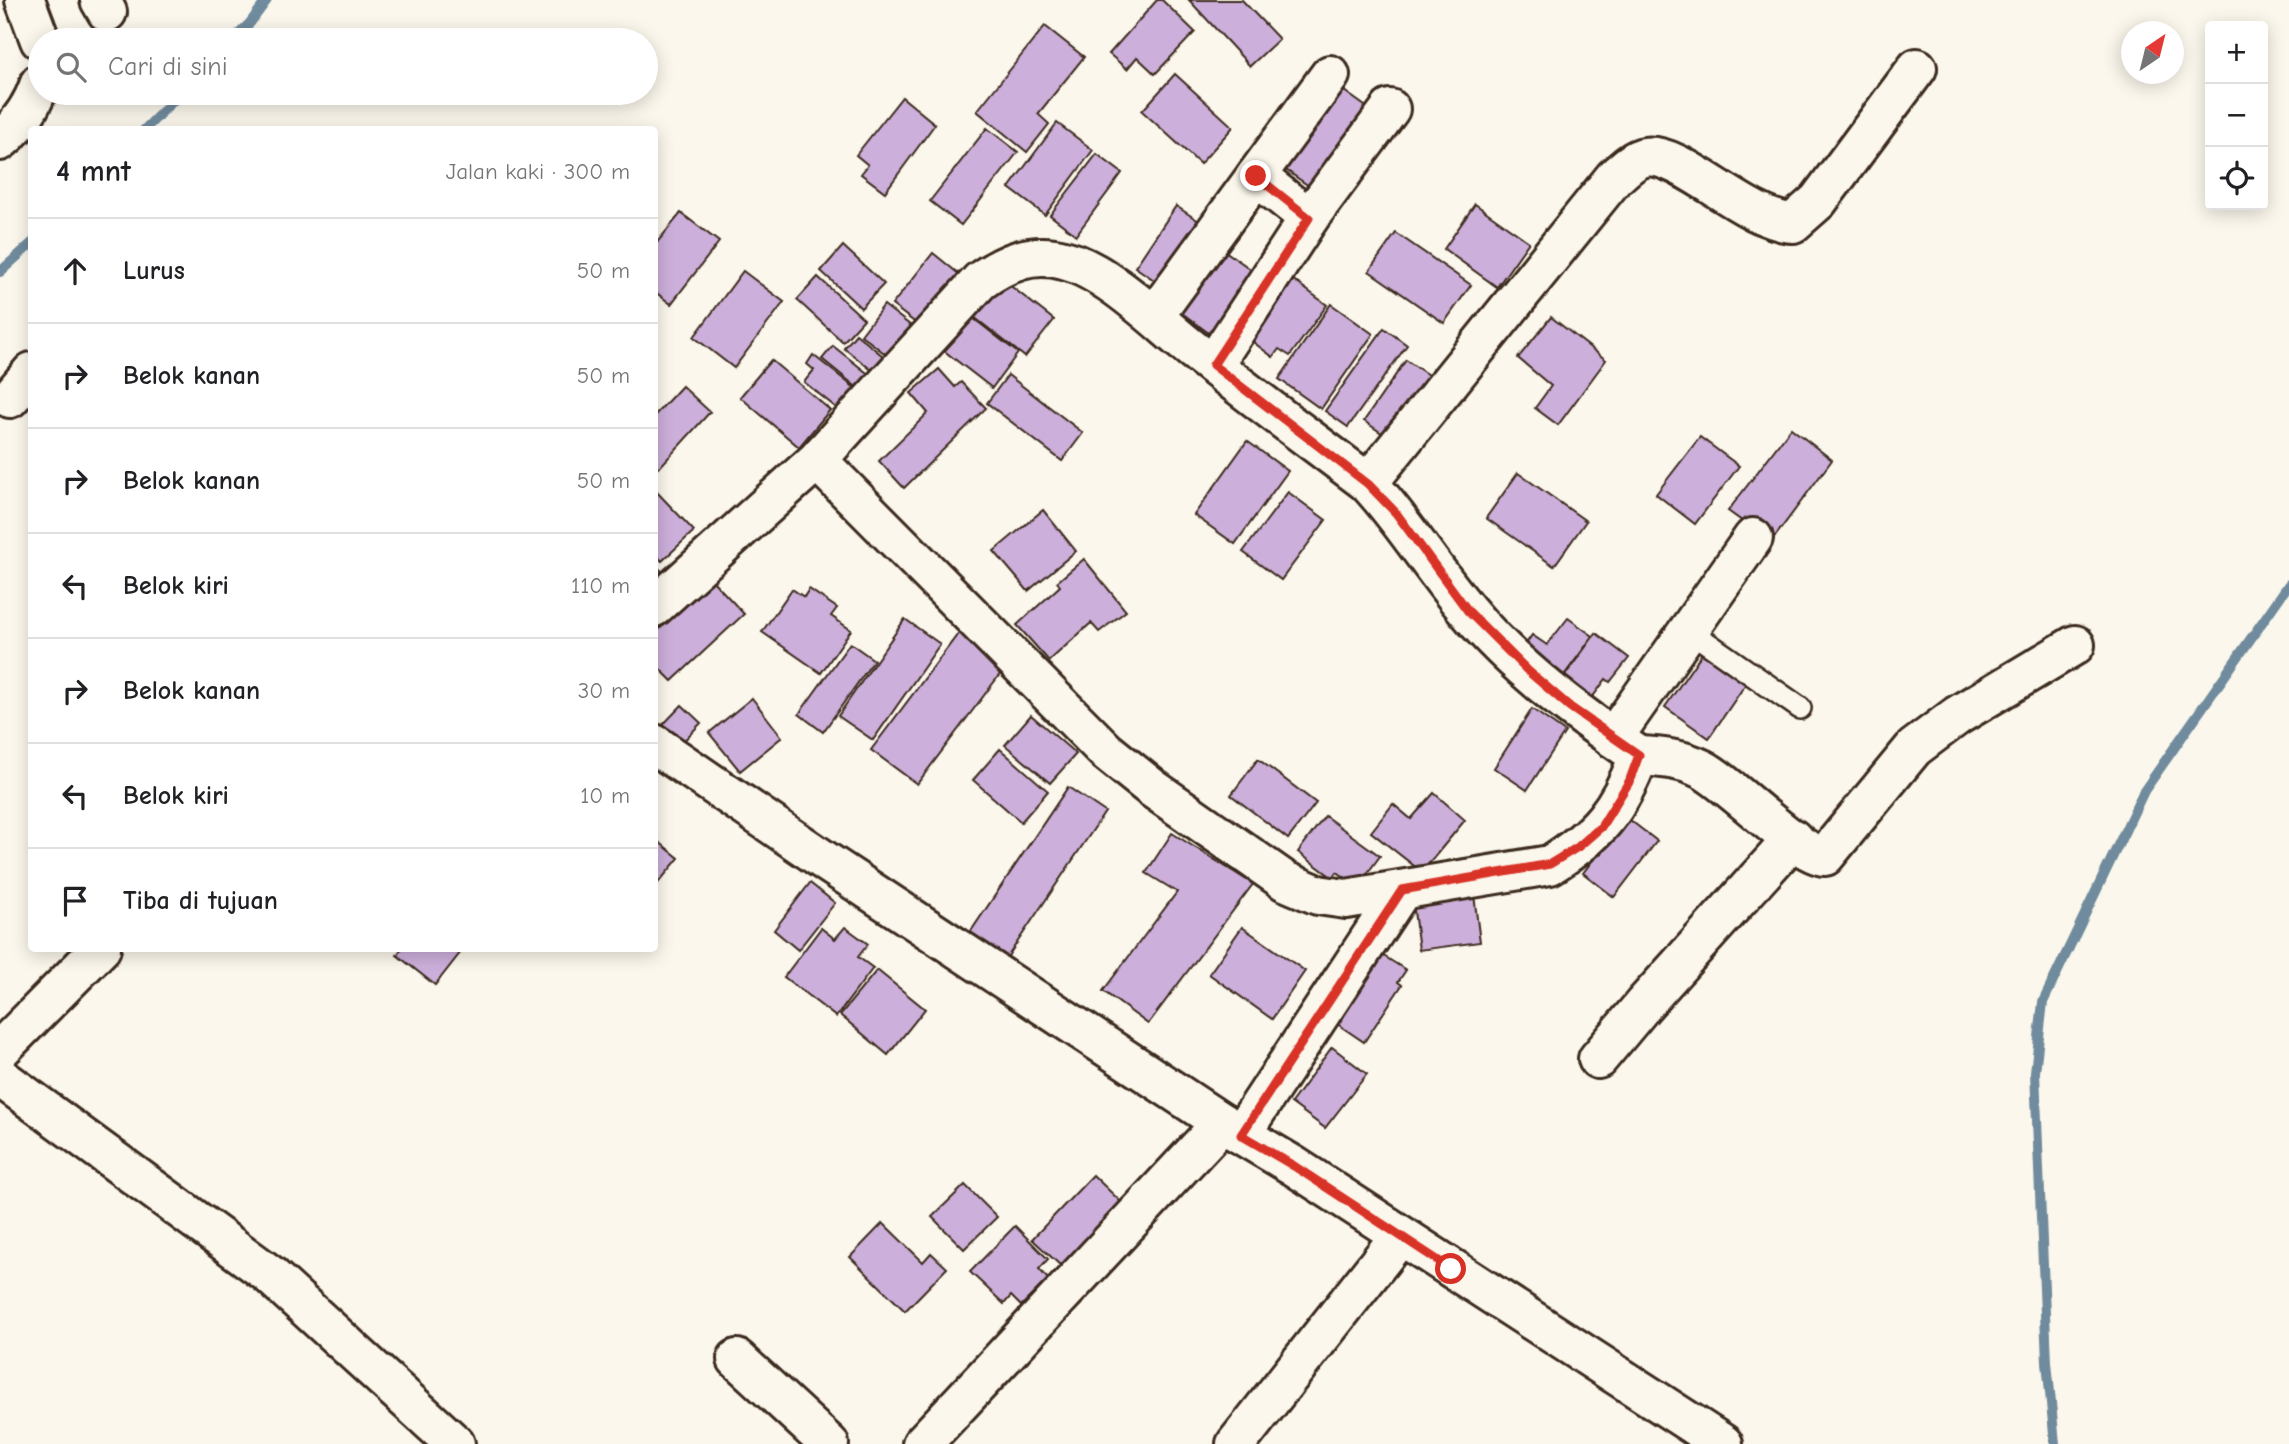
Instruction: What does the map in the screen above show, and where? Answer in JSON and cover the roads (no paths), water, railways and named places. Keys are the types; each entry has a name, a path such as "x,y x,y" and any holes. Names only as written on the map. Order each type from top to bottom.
{"street":[{"path":"1368,484 1605,189 1626,167 1645,157 1667,159 1761,215 1793,223 1818,201 1917,68"},
{"path":"1154,316 1330,75"},
{"path":"0,141 17,127 31,105"},
{"path":"1213,365 1309,218 1390,109"},
{"path":"1256,176 1309,218"},
{"path":"658,603 817,460 980,281 1001,266 1031,257 1063,260 1091,271 1154,316 1213,365 1368,484 1396,513 1468,611 1528,671 1570,707 1626,747 1703,769 1817,855 1825,856 1914,748 1958,715 2075,645"},
{"path":"817,460 1106,751 1152,788 1285,881 1318,895 1346,900 1550,864 1578,847 1601,827 1629,782 1626,747 1687,629 1753,538"},
{"path":"658,747 796,842 1232,1129 1294,1166 1723,1444"},
{"path":"1598,1059 1793,839"},
{"path":"922,1444 1232,1129 1402,890"},
{"path":"0,1050 97,952"},
{"path":"0,1077 269,1274 455,1444"},
{"path":"1236,1444 1400,1236"},
{"path":"737,1359 829,1444"}],"lane":[{"path":"1687,629 1800,708"}],"waterway":[{"path":"245,28 267,0"},
{"path":"148,126 169,105"},
{"path":"0,272 28,247"},
{"path":"2055,1444 2047,1362 2035,1072 2043,1002 2144,791 2289,584"}]}
